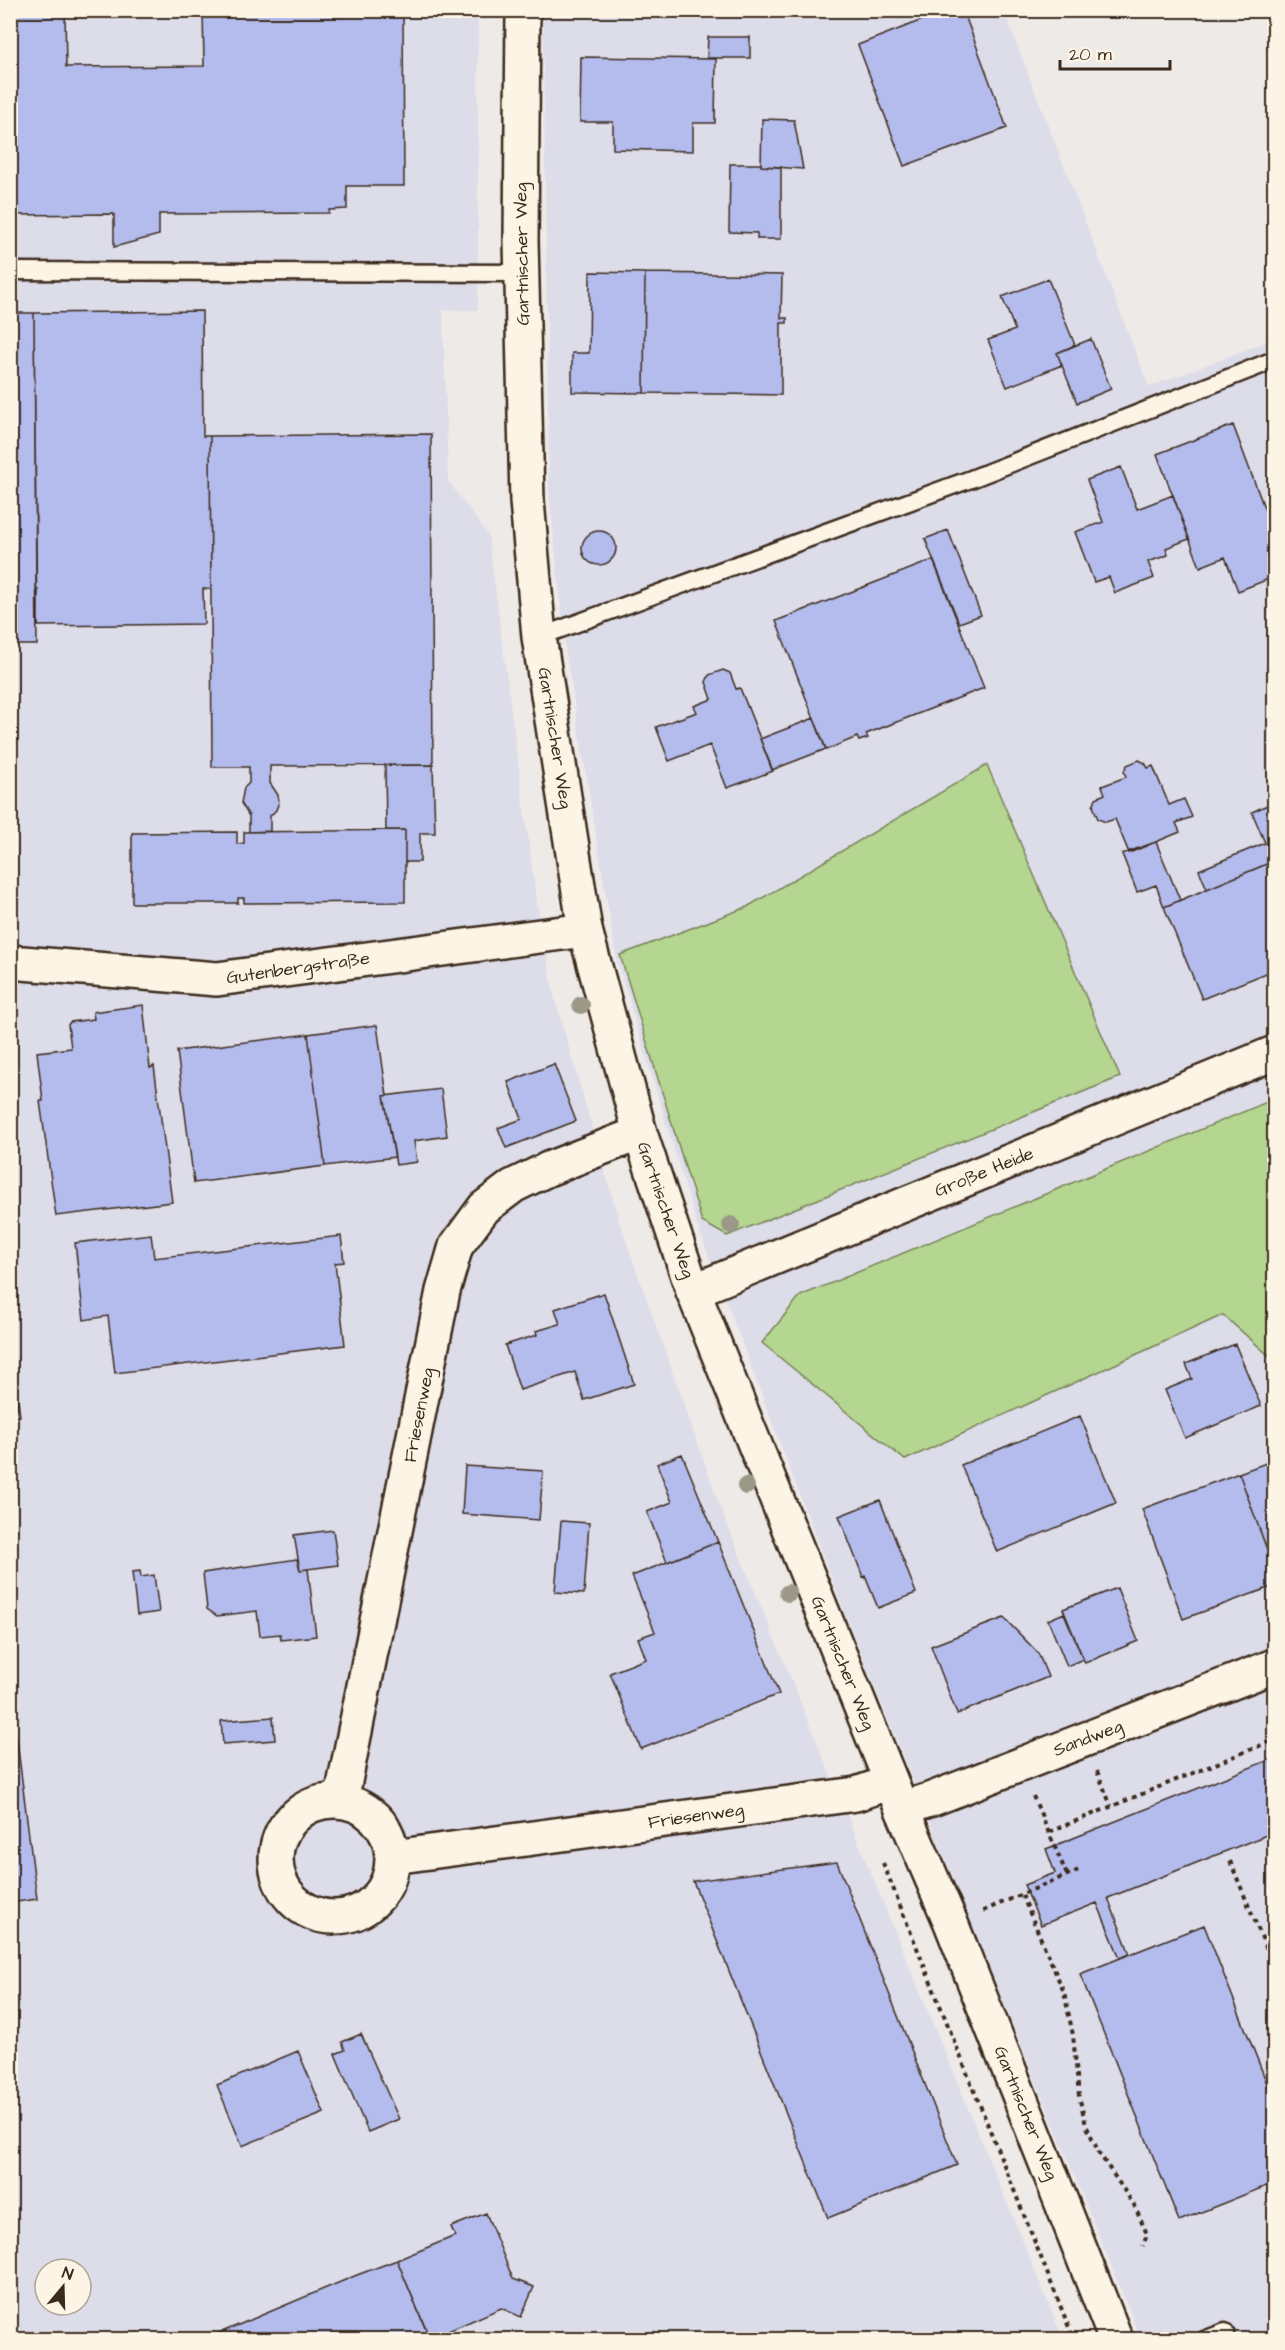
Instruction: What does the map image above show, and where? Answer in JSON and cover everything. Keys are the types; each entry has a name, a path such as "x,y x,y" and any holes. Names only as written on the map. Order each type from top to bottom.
{"street":[{"name":"Gartnischer Weg","path":"523,10 522,273 527,501 539,637 585,930 640,1133 693,1291 896,1795 951,1923 1116,2340"},
{"name":"Gutenbergstraße","path":"10,962 217,979 585,930"},
{"name":"Große Heide","path":"693,1291 1275,1053"},
{"name":"Friesenweg","path":"341,1801 443,1291 456,1246 484,1208 513,1186 548,1168 640,1133"},
{"name":"Sandweg","path":"896,1795 1020,1765 1275,1666"},
{"name":"Friesenweg","path":"393,1857 856,1794 896,1795"},
{"path":"341,1801 357,1805 372,1814 383,1826 390,1840 393,1857 390,1877 381,1894 365,1908 348,1915 328,1916 310,1911 294,1901 283,1885 277,1868 277,1850 282,1833 292,1818 307,1807 324,1802 341,1801"}],"lane":[{"path":"10,271 522,273"},
{"path":"539,637 971,479 1275,360"},
{"path":"1204,2340 1225,2332"}],"path":[{"path":"1049,1832 1275,1740"},
{"path":"1020,1765 1067,1875"},
{"path":"1230,1861 1275,1967"},
{"path":"951,1923 1081,1869"},
{"path":"1022,1895 1064,1992 1073,2035 1079,2096 1086,2125 1099,2153 1134,2205 1147,2234 1143,2246"}],"shaded area":[{"path":"11,11 478,11 478,310 443,310 448,481 488,535 535,891 554,996 620,1224 722,1512 1063,2339 11,2340"},
{"path":"543,11 1004,11 1149,387 1274,339 1274,2339 1141,2339 847,1619 697,1225 617,961 566,653 549,490"}],"green space":[{"path":"987,765 1120,1077 727,1236 702,1222 620,955 747,907"},
{"path":"1274,1099 1274,1360 1223,1315 905,1460 762,1343 800,1296"}],"building":[{"path":"10,10 65,10 66,67 204,66 203,10 403,10 404,186 347,186 347,209 329,210 329,213 159,214 159,235 114,247 114,214 10,215"},
{"path":"948,10 963,10 1007,128 904,166 858,45"},
{"path":"708,37 750,37 750,58 707,58"},
{"path":"581,57 716,59 715,123 693,123 693,151 613,149 613,122 580,122"},
{"path":"762,119 794,120 803,169 761,166"},
{"path":"730,164 761,164 761,166 781,167 781,239 757,239 757,233 729,232"},
{"path":"590,272 645,273 644,393 572,392 572,353 589,353"},
{"path":"645,273 782,275 781,318 787,318 787,323 781,323 781,395 644,393"},
{"path":"1048,279 1075,345 1057,353 1062,365 1007,387 988,340 1015,330 1002,297"},
{"path":"202,311 203,436 210,436 211,589 203,589 204,624 38,626 34,313"},
{"path":"10,313 34,313 37,645 10,645"},
{"path":"1091,339 1111,389 1077,403 1057,353"},
{"path":"1274,394 1274,415 1268,396"},
{"path":"1233,425 1274,534 1274,577 1238,591 1225,557 1200,567 1157,454"},
{"path":"431,434 433,765 270,766 270,783 278,795 279,802 276,810 270,816 270,831 249,832 249,816 241,803 244,788 249,783 249,767 212,767 210,436"},
{"path":"1121,467 1137,509 1173,495 1189,539 1166,548 1168,555 1148,562 1154,578 1115,593 1109,577 1094,582 1075,532 1103,522 1087,480"},
{"path":"948,530 981,615 959,623 925,539"},
{"path":"599,531 611,536 616,548 611,560 599,565 587,560 582,548 587,536"},
{"path":"933,560 984,688 866,734 868,738 859,741 857,737 826,750 776,621"},
{"path":"723,670 730,673 736,689 740,688 773,771 727,788 710,745 669,761 656,727 697,712 694,706 712,699 706,682 709,675"},
{"path":"814,718 826,749 772,770 760,739"},
{"path":"10,738 13,738 13,765 10,765"},
{"path":"1139,760 1148,768 1153,766 1169,805 1184,799 1192,817 1176,823 1180,832 1129,853 1115,819 1106,822 1098,819 1093,806 1096,798 1105,794 1102,786 1126,777 1124,771 1127,765"},
{"path":"385,765 433,765 435,833 420,833 420,862 405,862 405,830 386,830"},
{"path":"1274,802 1274,861 1207,889 1199,870 1265,843 1252,812"},
{"path":"405,830 405,902 244,903 244,898 238,898 238,903 132,903 132,833 237,832 237,844 244,843 244,832"},
{"path":"1156,842 1180,900 1164,907 1156,885 1137,892 1122,854"},
{"path":"1274,861 1274,970 1202,999 1164,907"},
{"path":"143,1005 150,1068 154,1066 172,1202 56,1216 40,1101 43,1101 37,1052 71,1048 68,1025 70,1022 94,1019 93,1012"},
{"path":"377,1025 387,1096 384,1096 395,1157 325,1166 308,1034"},
{"path":"308,1034 325,1166 194,1183 177,1051"},
{"path":"554,1064 576,1121 506,1148 498,1128 522,1119 508,1082"},
{"path":"441,1089 447,1136 414,1141 417,1162 396,1165 384,1096"},
{"path":"151,1234 154,1258 341,1236 344,1262 335,1263 345,1345 115,1373 108,1316 84,1320 75,1243"},
{"path":"604,1293 634,1384 584,1400 575,1372 520,1390 505,1345 537,1335 536,1331 560,1324 555,1309"},
{"path":"10,1343 20,1416 10,1417"},
{"path":"1235,1344 1261,1406 1185,1438 1165,1390 1192,1379 1186,1364"},
{"path":"1080,1416 1116,1503 997,1552 961,1465"},
{"path":"682,1454 718,1542 667,1562 647,1512 672,1502 657,1464"},
{"path":"1274,1460 1274,1569 1239,1473"},
{"path":"465,1466 543,1471 539,1520 462,1514"},
{"path":"1239,1473 1274,1569 1274,1586 1183,1619 1142,1509"},
{"path":"880,1500 916,1593 878,1608 839,1516"},
{"path":"561,1521 589,1523 584,1594 555,1592"},
{"path":"333,1530 338,1565 300,1570 294,1535"},
{"path":"718,1542 779,1694 641,1749 610,1673 646,1659 638,1638 655,1632 632,1576"},
{"path":"297,1559 300,1570 308,1569 316,1636 281,1640 280,1634 260,1636 257,1611 217,1616 207,1609 203,1573"},
{"path":"140,1571 141,1577 154,1575 159,1612 137,1615 132,1572"},
{"path":"1117,1588 1138,1641 1085,1663 1063,1609"},
{"path":"1064,1613 1083,1659 1067,1666 1048,1620"},
{"path":"1004,1618 1038,1653 1048,1677 957,1714 931,1646"},
{"path":"10,1685 37,1899 10,1903"},
{"path":"273,1717 275,1740 223,1744 221,1721"},
{"path":"1274,1758 1274,1847 1269,1834 1108,1898 1130,1954 1120,1958 1097,1903 1041,1925 1024,1885 1055,1873 1046,1849"},
{"path":"837,1862 957,2165 828,2218 693,1881"},
{"path":"1204,1925 1274,2101 1274,2183 1179,2221 1080,1974"},
{"path":"361,2034 399,2119 368,2132 335,2054 345,2050 342,2042"},
{"path":"298,2051 324,2113 242,2146 217,2085"},
{"path":"486,2213 513,2279 534,2287 521,2317 501,2308 430,2339 397,2260 455,2236 451,2227"},
{"path":"397,2260 430,2340 203,2340 357,2275"}]}
